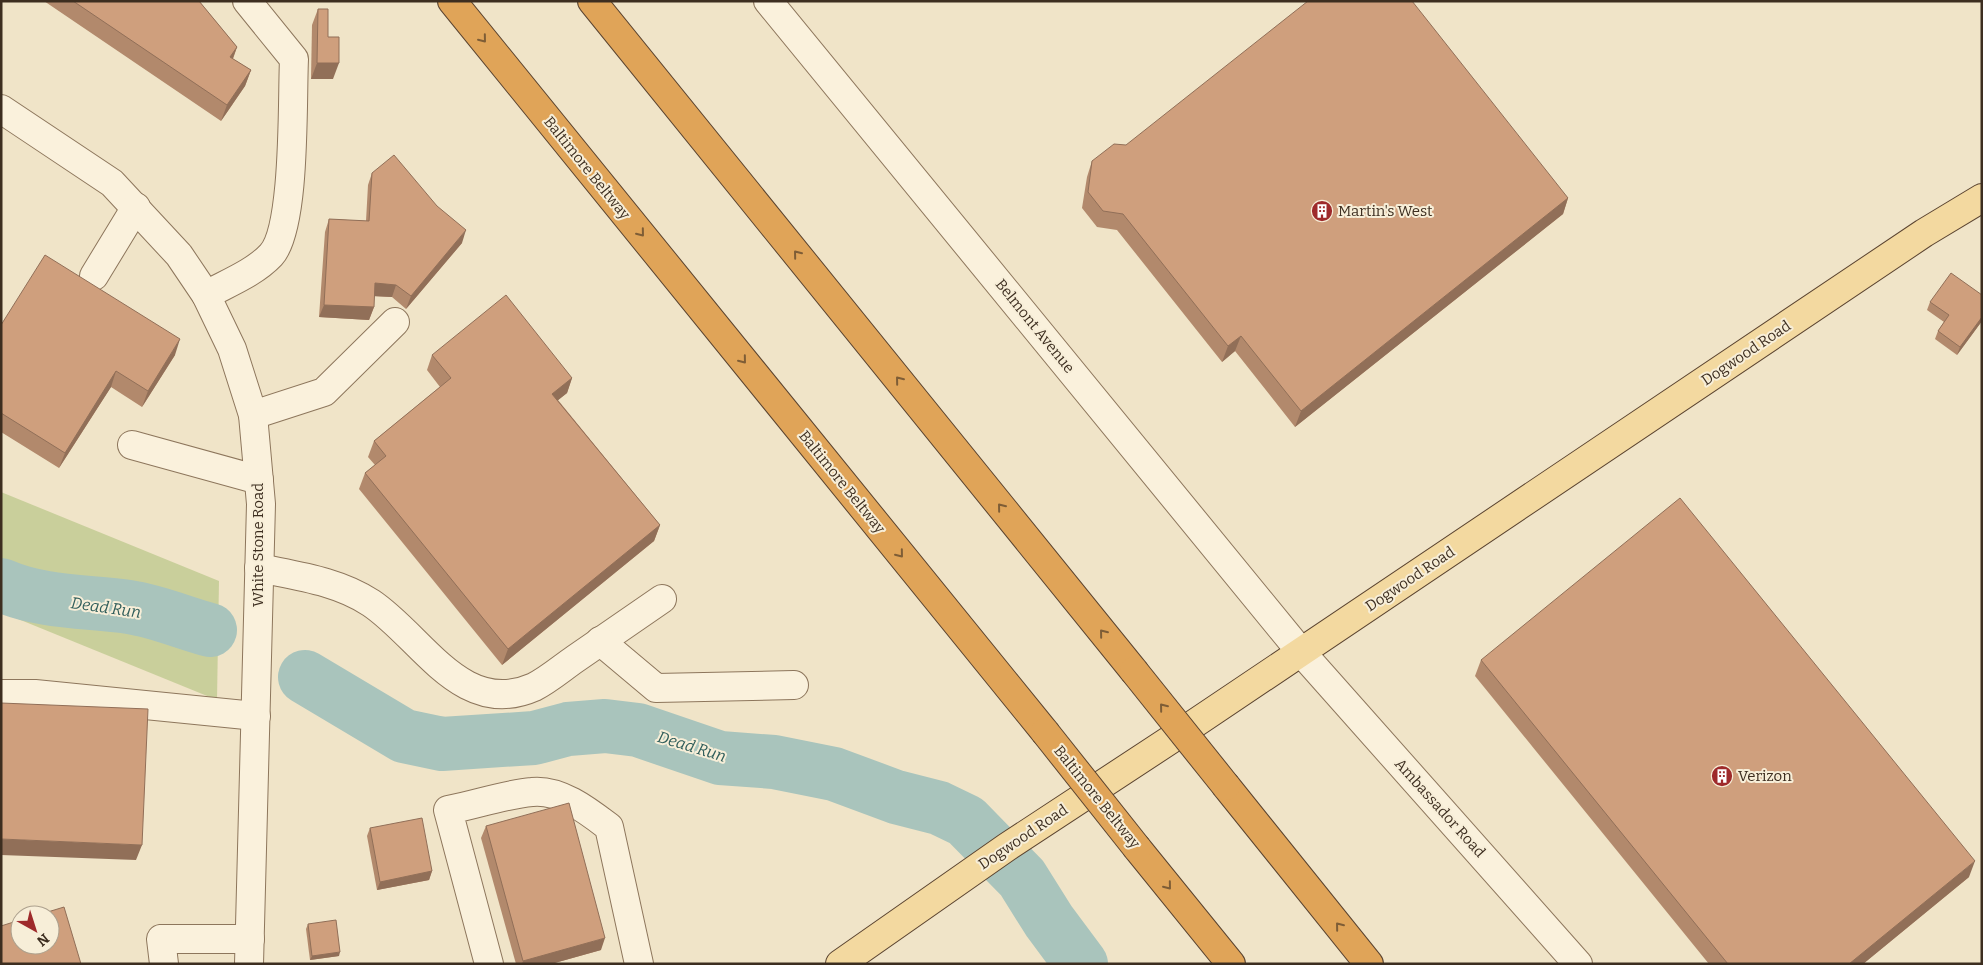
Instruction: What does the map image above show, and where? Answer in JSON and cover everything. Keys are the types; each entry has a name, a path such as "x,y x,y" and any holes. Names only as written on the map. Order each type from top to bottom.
{"highway":[{"name":"Baltimore Beltway","path":"452,1 1231,964"},
{"path":"592,1 1369,964"}],"main road":[{"name":"Dogwood Road","path":"840,964 998,853 1924,233 1982,198"}],"street":[{"path":"206,296 258,267 272,254 281,238 288,210 294,59 247,1"},
{"name":"Belmont Avenue","path":"768,1 1300,652"},
{"name":"White Stone Road","path":"1,110 112,183 179,255 206,296 232,350 253,415 261,504 249,952"},
{"path":"94,276 136,207"},
{"path":"253,415 324,392 395,322"},
{"path":"132,445 259,480"},
{"path":"259,568 345,589 371,603 402,628 449,675 473,690 501,695 535,686 662,599"},
{"path":"600,641 656,688 794,685"},
{"name":"Ambassador Road","path":"1300,652 1578,964"},
{"path":"1,694 35,694 256,716"},
{"path":"489,964 448,810 533,791 555,795 582,807 609,826 639,964"},
{"path":"164,964 161,939 249,952"}],"green space":[{"path":"1,492 219,581 217,700 1,612"}],"building":[{"path":"73,1 199,1 237,47 230,57 251,70 227,105"},
{"name":"Martin's West","path":"1308,1 1412,1 1568,198 1301,411 1241,336 1228,346 1123,214 1103,211 1088,192 1092,161 1114,144 1126,145"},
{"path":"318,9 328,9 328,37 339,37 339,63 317,63"},
{"path":"394,155 437,206 466,230 411,296 396,285 375,283 374,307 324,305 329,219 369,221 372,173"},
{"path":"45,255 180,339 148,391 116,371 65,453 1,413 1,325"},
{"path":"1951,273 1982,295 1982,317 1960,347 1938,331 1949,315 1930,302"},
{"path":"506,295 572,378 552,394 660,525 508,649 365,473 386,456 374,441 451,378 432,355"},
{"name":"Verizon","path":"1680,498 1975,861 1849,964 1728,964 1481,660"},
{"path":"1,703 148,709 142,845 1,839"},
{"path":"569,803 605,938 523,961 486,826"},
{"path":"422,818 432,871 380,882 370,828"},
{"path":"64,907 81,964 1,964 1,926 10,923 10,955 60,955 60,908"},
{"path":"336,920 340,952 312,956 308,924"}],"waterway":[{"name":"Dead Run","path":"1,585 17,591 48,598 139,609 210,630"},
{"name":"Dead Run","path":"305,677 404,736 442,744 534,738 568,729 605,726 638,730 720,758 774,762 834,774 896,797 939,808 966,821 1022,878 1049,921 1081,964"}],"place":[{"name":"Martin's West","path":"1322,211"},
{"name":"Verizon","path":"1722,776"}]}
